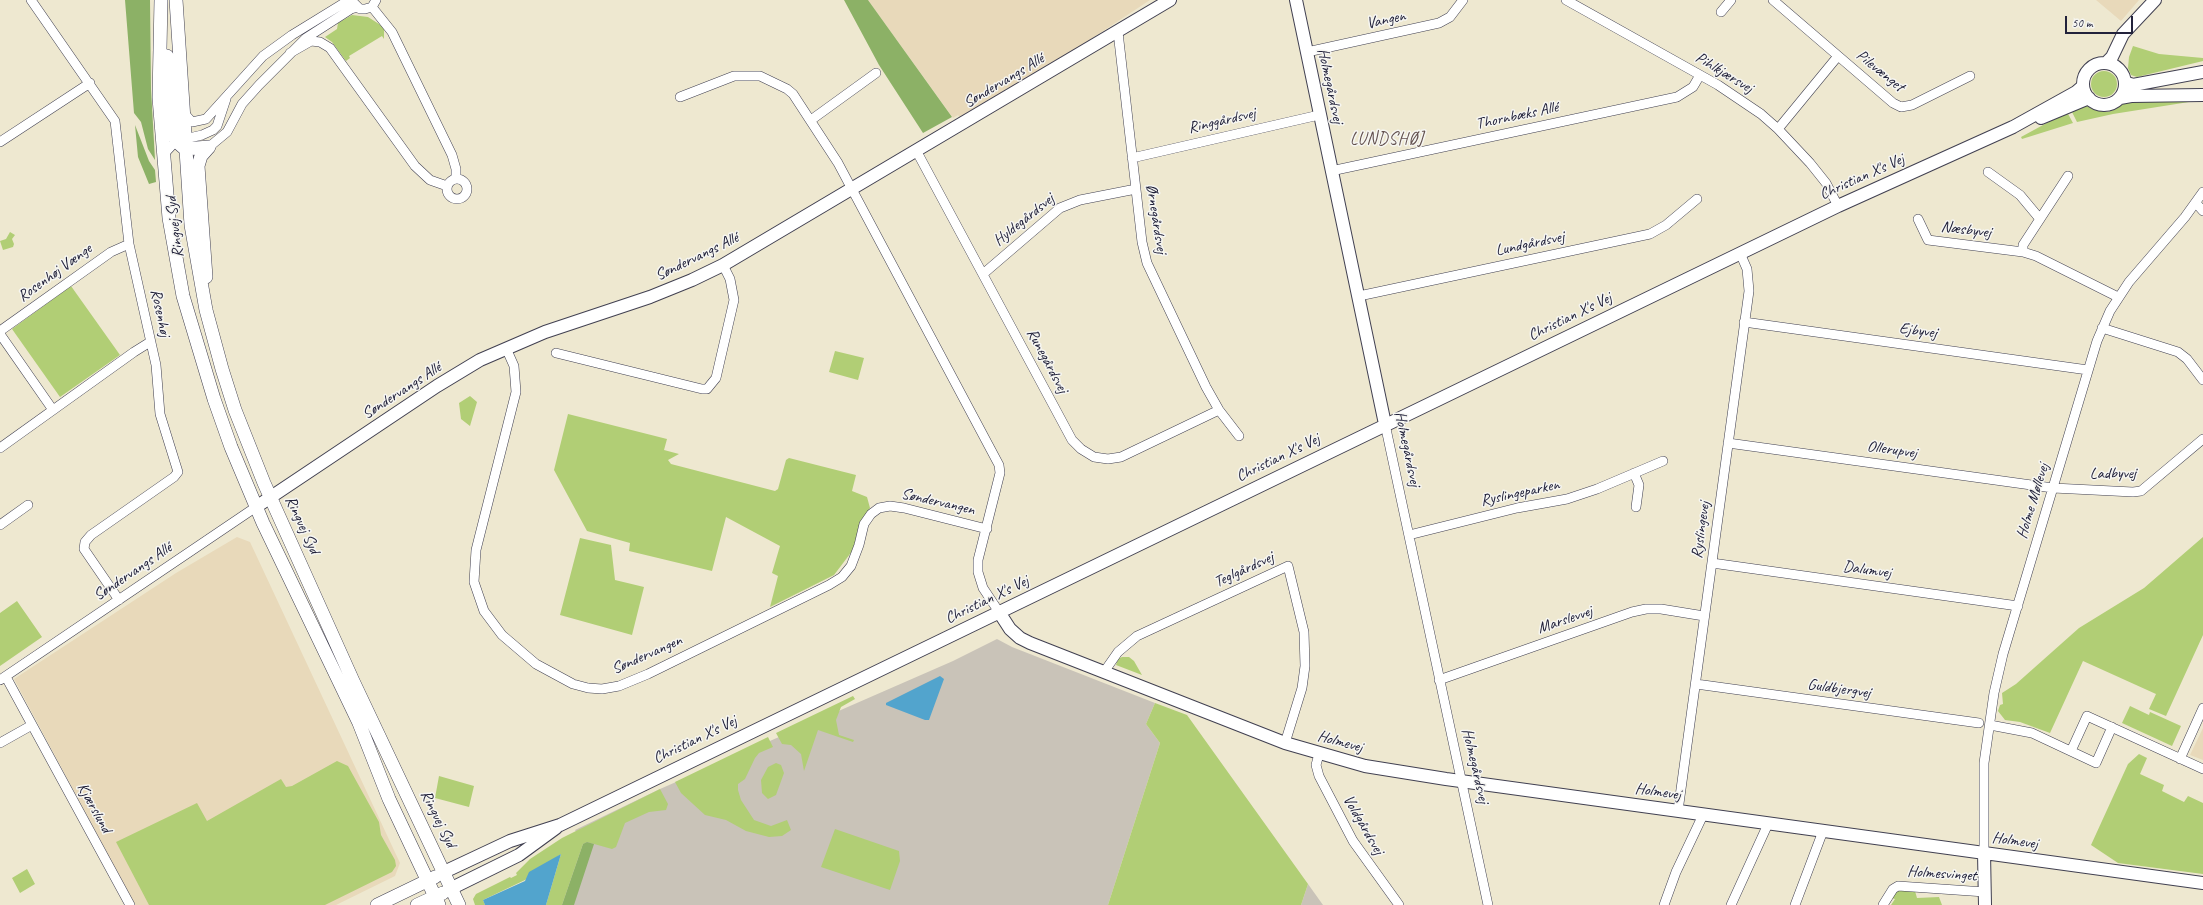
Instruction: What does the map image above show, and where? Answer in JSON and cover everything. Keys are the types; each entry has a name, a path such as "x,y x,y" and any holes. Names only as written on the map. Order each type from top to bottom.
{"main road":[{"name":"Ringvej Syd","path":"161,0 159,84 162,155 169,218 183,296 214,399 231,447 256,507 359,723 389,799 437,901"},
{"path":"164,0 172,129 182,143 209,147"},
{"name":"Ringvej Syd","path":"176,0 183,111 182,143 191,225 206,310 235,410 270,498 353,681 459,905"},
{"path":"206,310 206,258 198,166 201,156 209,147"},
{"name":"Christian X's Vej","path":"377,905 444,872"},
{"name":"Christian X's Vej","path":"417,905 437,901 452,888"}],"street":[{"name":"Rosenhøj","path":"31,0 116,121 130,244 156,365 160,414 178,472 174,477 91,535 85,542 84,549 119,600"},
{"path":"183,111 190,121 203,120 270,50 349,0"},
{"name":"Søndervangs Allé","path":"3,678 437,386 480,360 546,332 650,297 692,280 723,265 917,152 1170,0"},
{"name":"Holmegårdsvej","path":"1296,0 1408,535 1439,680 1463,781 1488,905"},
{"name":"Vangen","path":"1307,52 1440,23 1450,17 1463,0"},
{"name":"Pihlkjærsvej","path":"1566,0 1737,96 1778,129 1826,183 1838,206"},
{"path":"1722,12 1731,0"},
{"name":"Pilevænget","path":"1773,0 1893,103 1901,107 1912,105 1970,76"},
{"path":"209,147 222,138 242,104 306,38 356,4 365,9 374,3 392,32 452,155 456,169 456,179"},
{"path":"2106,63 2112,56 2123,34 2152,3"},
{"path":"2152,3 2126,48 2119,65 2119,70 2125,82 2133,85 2203,72"},
{"name":"Ørnegårdsvej","path":"1118,32 1142,242 1147,263 1199,373 1219,410 1239,436"},
{"path":"290,53 311,41 320,42 330,48 415,166 430,180 447,186"},
{"name":"Pilevænget","path":"1778,129 1838,56"},
{"path":"2119,70 2106,63 2099,64 2088,70 2085,75 2083,86 2089,98 2103,105 2113,103 2120,98 2131,96 2203,95"},
{"path":"810,120 876,73"},
{"name":"Thornbæks Allé","path":"1331,171 1677,97 1693,87 1700,75"},
{"path":"680,97 734,76 760,76 787,89 793,94 853,188"},
{"path":"2120,98 2125,82"},
{"path":"0,142 90,83"},
{"name":"Christian X's Vej","path":"444,872 510,841 560,825 849,684 919,653 999,612 1740,253 1838,206 2013,127 2076,92 2083,86"},
{"path":"162,155 182,143 213,130 217,126 228,94"},
{"name":"Christian X's Vej","path":"2013,127 2062,110 2089,98"},
{"name":"Ringgårdsvej","path":"1132,158 1320,114"},
{"name":"Runegårdsvej","path":"917,152 1072,440 1081,449 1094,457 1108,459 1121,457 1219,410"},
{"path":"1988,172 2020,195 2040,219"},
{"path":"2023,252 2023,245 2068,176"},
{"path":"456,179 462,180 466,184 467,190 463,197 457,199 452,198 447,191 447,186 449,182 456,179"},
{"name":"Søndervangen","path":"853,188 996,456 1000,473 978,560 978,572 983,588 999,612"},
{"name":"Hyldegårdsvej","path":"982,274 1060,208 1080,200 1136,189"},
{"name":"Holme Møllevej","path":"1984,853 1984,763 2003,654 2088,370 2102,328 2118,297 2139,269 2196,203 2203,192"},
{"name":"Lundgårdsvej","path":"1358,296 1650,234 1663,228 1697,199"},
{"path":"2196,203 2203,211"},
{"name":"Næsbyvej","path":"1918,219 1928,240 2023,252 2036,256 2118,297"},
{"name":"Rosenhøj Vænge","path":"53,410 0,333 111,252 130,244"},
{"name":"Ryslingevej","path":"1678,811 1749,279 1740,253"},
{"path":"556,353 702,390 707,388 716,378 734,300 730,279 723,265"},
{"name":"Ejbyvej","path":"1744,322 2088,370"},
{"path":"2102,328 2178,352 2187,359 2203,380"},
{"path":"0,448 150,342"},
{"name":"Søndervangen","path":"506,348 514,366 516,392 476,550 474,582 484,611 502,635 536,664 573,684 588,688 602,689 619,686 648,674 829,586 842,577 850,566 859,545 864,524 871,514 879,508 890,506 904,508 986,529"},
{"name":"Ladbyvej","path":"2053,488 2142,491 2203,439"},
{"name":"Ollerupvej","path":"1728,443 2053,488"},
{"name":"Ryslingeparken","path":"1408,535 1517,508 1567,499 1597,489 1663,462"},
{"path":"1634,473 1639,485 1636,507"},
{"path":"0,525 28,505"},
{"name":"Dalumvej","path":"1712,564 2018,606"},
{"name":"Teglgårdsvej","path":"1104,672 1118,652 1137,636 1288,566 1304,632 1305,666 1299,700 1285,743"},
{"name":"Marslevvej","path":"1439,680 1632,612 1646,609 1661,609 1704,616"},
{"name":"Holmevej","path":"999,612 1010,629 1020,638 1285,743 1319,754 1390,771 2203,883"},
{"name":"Kjærslund","path":"3,678 32,725 130,905"},
{"name":"Guldbjergvej","path":"1696,684 1979,723"},
{"path":"2180,758 2203,708"},
{"path":"2071,751 2087,716 2203,769"},
{"path":"0,743 32,725"},
{"path":"1990,725 2032,733 2096,763 2112,727"},
{"name":"Voldgårdsvej","path":"1319,754 1316,765 1319,776 1343,822 1379,880 1399,905"},
{"path":"1664,905 1676,872 1703,815"},
{"path":"1731,905 1768,824"},
{"name":"Christian X's Vej","path":"452,888 518,855 538,843 560,825"},
{"path":"1795,905 1823,831"},
{"path":"1984,853 1985,905"},
{"name":"Holmesvinget","path":"1883,905 1892,889 1898,886 1984,892"}],"shaded area":[{"path":"868,0 1150,0 964,123 958,115 953,118"},
{"path":"2096,0 2139,0 2121,21"},
{"path":"237,537 250,542 400,863 395,876 336,905 135,905 14,679 176,573"},
{"path":"997,639 1012,647 1155,703 1146,724 1160,743 1108,905 562,905 583,844 575,830 660,789 953,661"},
{"path":"2203,728 2203,760 2190,755"},
{"path":"1308,884 1323,905 1301,905"}],"green space":[{"path":"125,0 150,0 151,89 155,160 148,149 141,122 134,113"},
{"path":"844,0 868,0 952,117 923,133 879,65"},
{"path":"352,15 368,17 379,24 384,28 384,39 382,36 349,56 350,58 346,61 332,42 325,37 337,29 338,23"},
{"path":"2133,46 2159,54 2203,58 2203,61 2137,77 2131,75 2128,68 2129,57"},
{"path":"2104,71 2113,75 2117,84 2113,93 2104,97 2095,93 2091,84 2095,75"},
{"path":"2127,101 2189,102 2113,114 2077,122 2071,110 2085,105 2094,110 2108,112 2116,109"},
{"path":"2067,112 2073,123 2022,139 2021,137"},
{"path":"135,125 149,161 155,170 156,182 149,184 138,157"},
{"path":"10,232 15,235 12,239 14,244 13,247 3,250 0,241 6,239"},
{"path":"71,286 120,355 60,397 12,329"},
{"path":"835,351 864,358 858,380 829,372"},
{"path":"470,396 477,402 470,426 461,419 459,403"},
{"path":"568,414 667,439 664,450 679,454 668,460 671,464 775,491 778,489 786,460 789,458 856,475 852,491 867,497 870,508 860,522 853,550 834,575 770,607 778,576 772,573 780,546 726,517 712,571 629,551 630,543 587,531 554,470"},
{"path":"2203,537 2203,635 2166,716 2149,709 2156,694 2083,661 2050,733 2020,722 2005,720 1998,711 2000,705 2003,704 2002,693 2016,684 2079,628 2144,588"},
{"path":"580,538 611,545 615,580 644,587 632,635 560,615"},
{"path":"17,601 42,637 0,666 0,613"},
{"path":"1122,657 1129,657 1134,661 1142,675 1116,665 1118,659"},
{"path":"853,696 855,699 841,707 836,720 839,735 854,740 853,742 818,730 804,771 801,754 791,745 782,744 776,733"},
{"path":"1155,703 1187,715 1308,884 1301,905 1108,905 1160,743 1146,724"},
{"path":"2130,706 2149,715 2150,712 2181,726 2172,746 2122,723"},
{"path":"768,737 773,747 759,753 745,779 738,784 738,790 741,800 754,820 771,826 787,820 791,830 782,836 769,837 746,831 726,820 705,815 681,793 675,782"},
{"path":"2139,754 2147,758 2140,774 2164,785 2162,791 2184,802 2188,796 2203,803 2203,874 2118,863 2091,845 2128,764"},
{"path":"337,761 348,766 379,822 381,835 395,860 396,866 392,872 325,905 149,905 116,842 197,803 207,821 281,779 286,787 292,786"},
{"path":"776,763 781,765 784,773 776,795 768,799 762,793 761,780 768,767"},
{"path":"439,776 474,786 469,807 435,798"},
{"path":"660,789 668,804 666,810 649,812 625,823 616,847 612,849 587,842 583,844 562,905 546,905 561,854 525,880 483,900 485,905 475,905 473,899 476,894 517,875 516,873 530,859 562,838"},
{"path":"835,829 899,851 900,861 890,890 821,867"},
{"path":"587,842 594,844 574,905 562,905 583,844"},
{"path":"27,869 35,884 20,893 12,878"},
{"path":"1895,891 1915,891 1917,898 1939,897 1942,905 1891,905 1895,899 1891,898"}],"water":[{"path":"940,676 944,679 929,720 925,720 886,705 886,703"},
{"path":"561,854 546,905 485,905 483,900 525,881 529,872"}],"district":[{"name":"LUNDSHØJ","path":"1387,140"}]}
